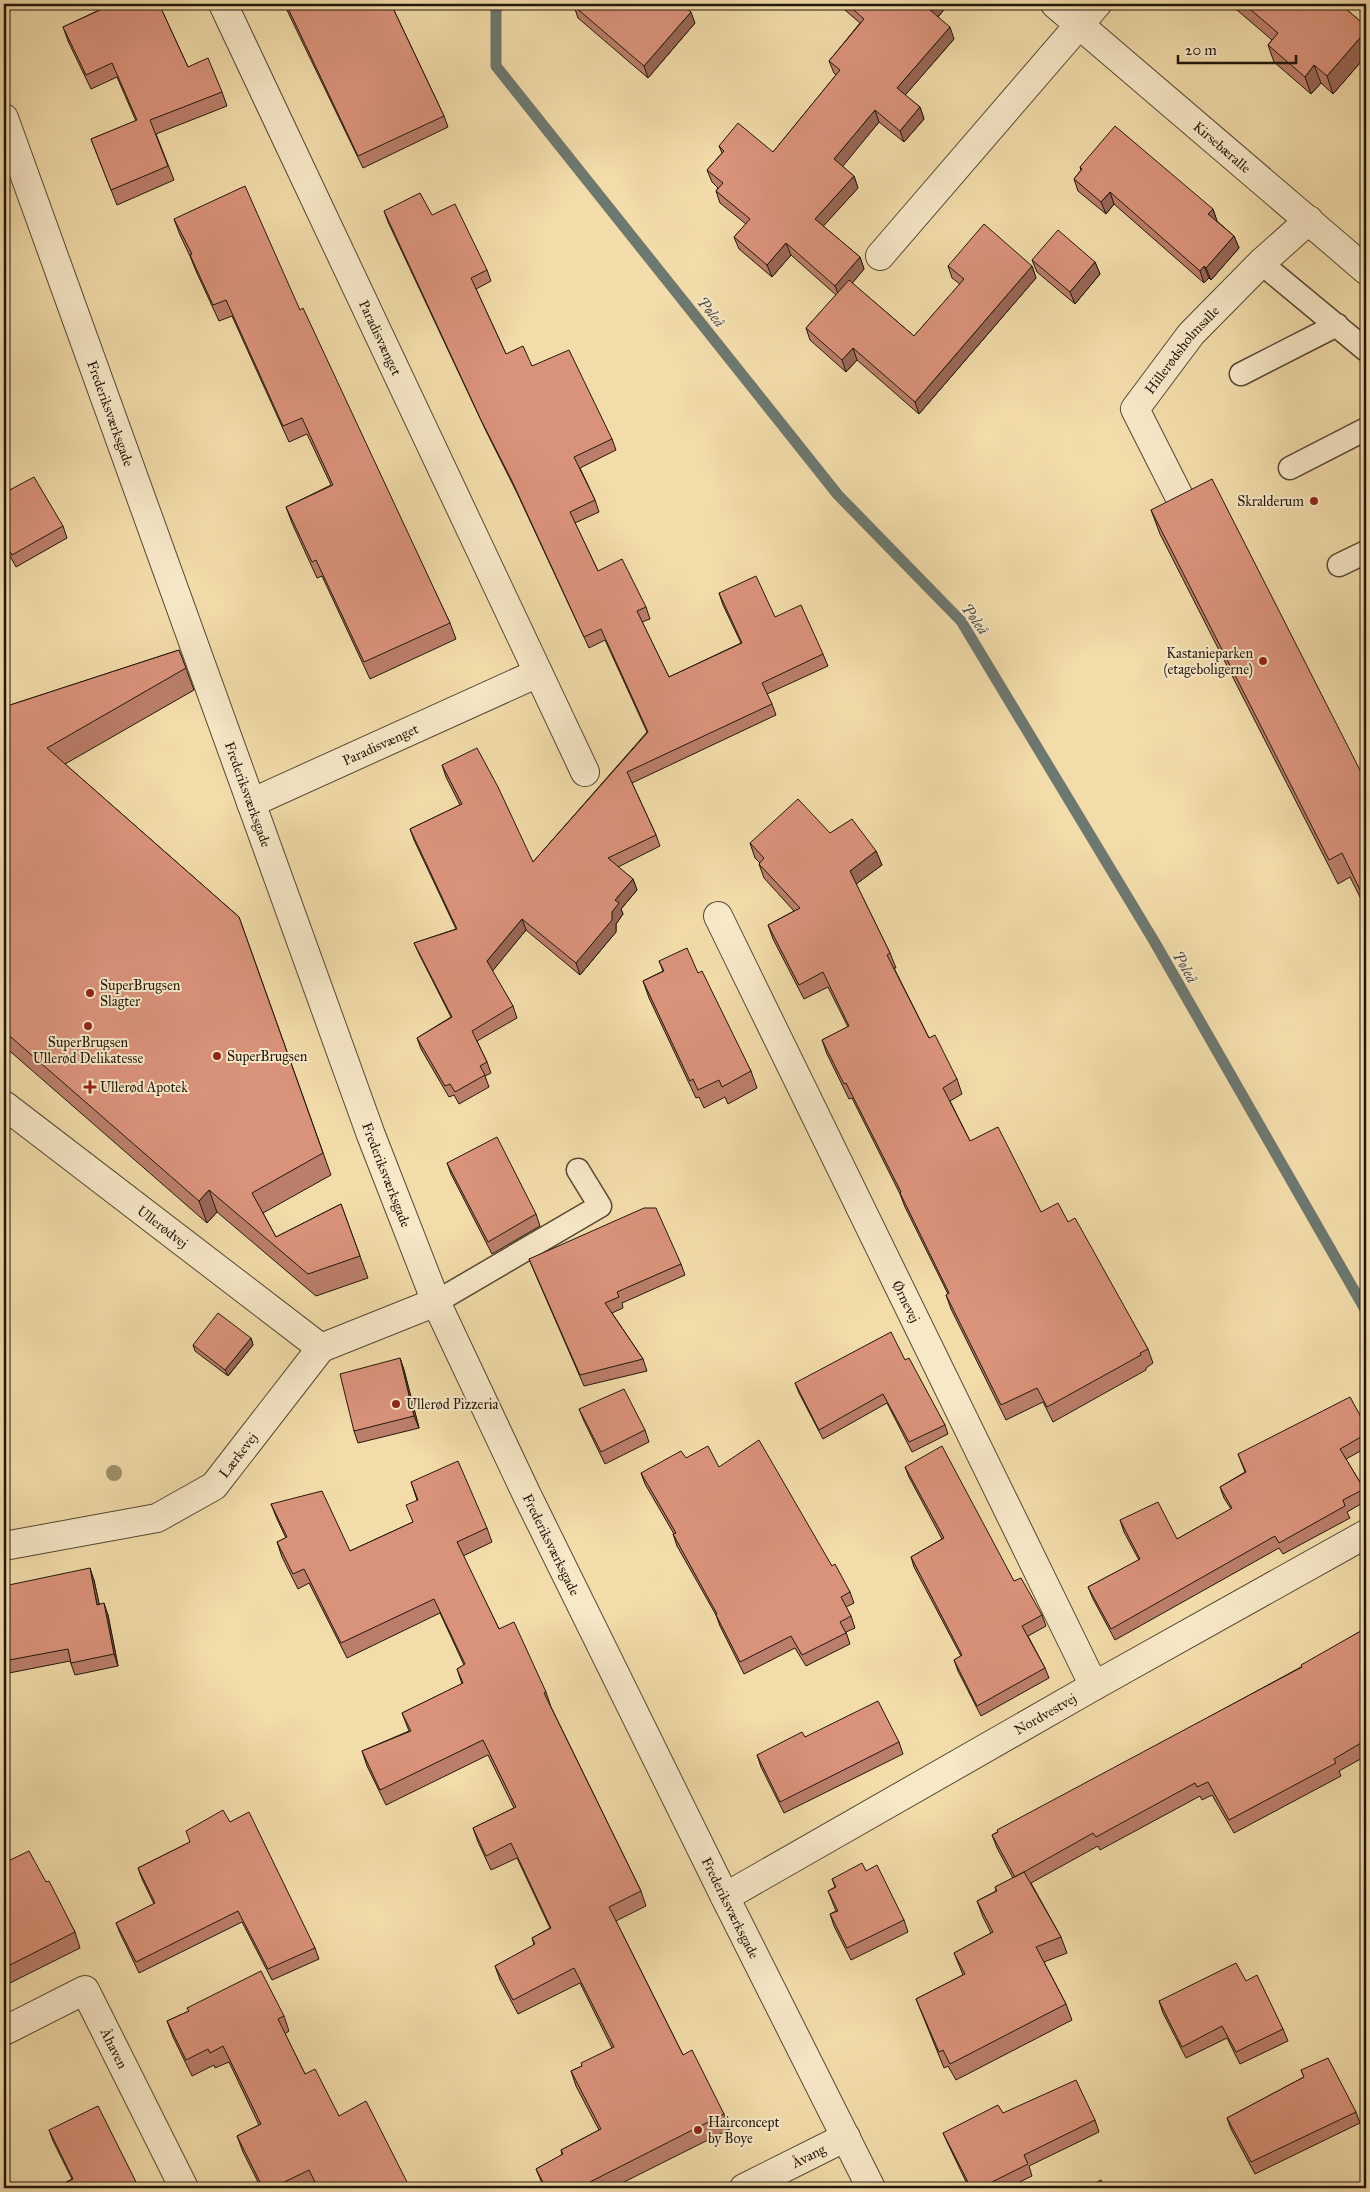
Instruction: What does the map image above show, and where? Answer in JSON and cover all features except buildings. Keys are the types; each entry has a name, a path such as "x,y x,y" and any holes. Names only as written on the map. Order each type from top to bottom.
{"street":[{"name":"Paradisvænget","path":"222,4 584,772"},
{"name":"Kirsebæralle","path":"1055,4 1366,270"},
{"path":"880,256 1096,4"},
{"name":"Frederiksværksgade","path":"4,118 370,1135 436,1302 526,1493 871,2188"},
{"name":"Hillerødsholmsalle","path":"1183,504 1135,409 1192,334 1262,263 1308,220"},
{"name":"Paradisvænget","path":"250,803 538,672"},
{"name":"Ørnevej","path":"718,916 1094,1686"},
{"name":"Ullerødvej","path":"4,1104 321,1348"},
{"path":"321,1348 436,1302"},
{"name":"Lærkevej","path":"4,1546 157,1518 214,1486 321,1348"},
{"name":"Nordvestvej","path":"725,1897 1094,1686 1366,1534"},
{"name":"Åhaven","path":"4,2031 85,1990 184,2188"},
{"name":"Åvang","path":"744,2188 846,2137"}],"lane":[{"path":"1262,263 1366,350"},
{"path":"1241,374 1337,325"},
{"path":"1290,468 1366,429"},
{"path":"1339,566 1365,555"},
{"path":"436,1302 600,1206 578,1170"}],"waterway":[{"name":"Pøleå","path":"496,4 496,66 838,495 961,621 1154,941 1366,1311"}],"place":[{"name":"Skralderum","path":"1314,501"},
{"name":"Kastanieparken (etageboligerne)","path":"1263,661"},
{"name":"SuperBrugsen Slagter","path":"90,993"},
{"name":"SuperBrugsen Ullerød Delikatesse","path":"88,1026"},
{"name":"SuperBrugsen","path":"217,1056"},
{"name":"Ullerød Apotek","path":"90,1087"},
{"name":"Ullerød Pizzeria","path":"396,1404"},
{"name":"Hairconcept by Boye","path":"698,2130"}]}
